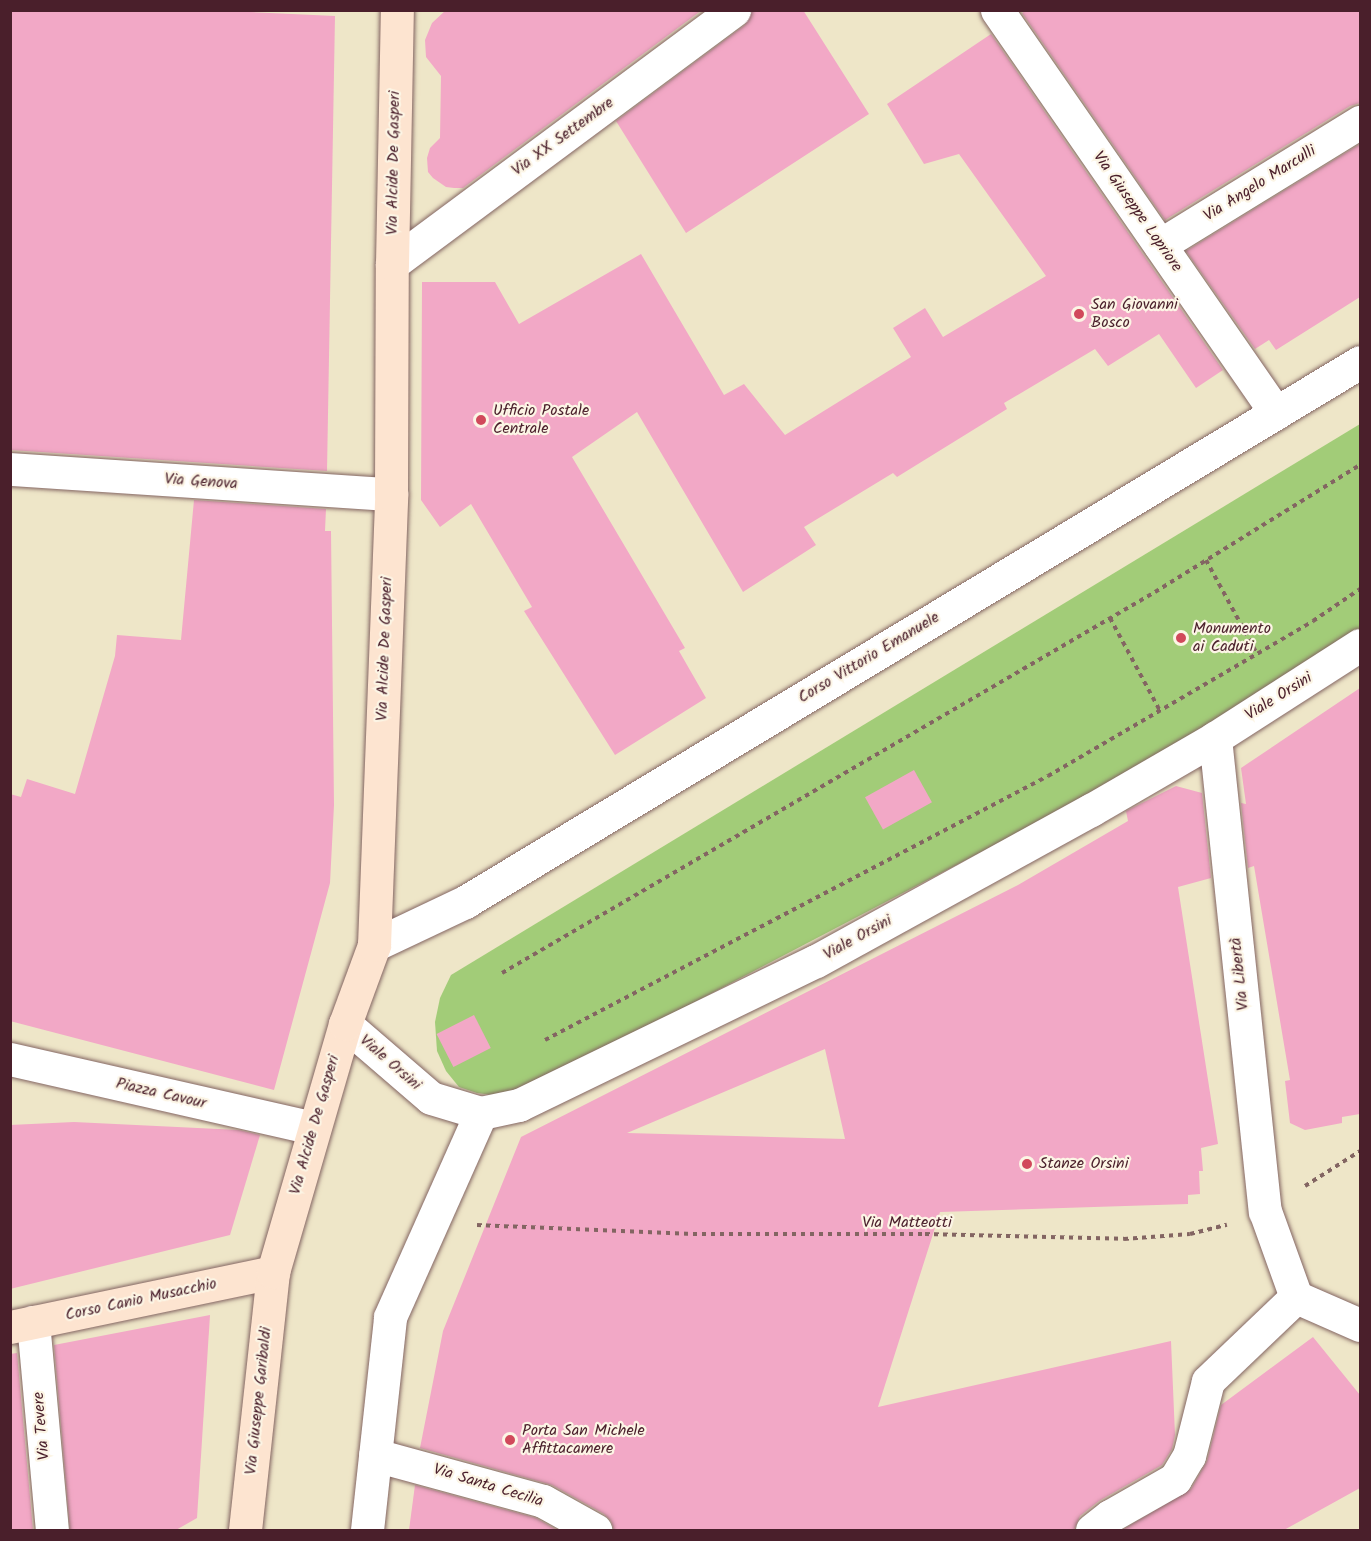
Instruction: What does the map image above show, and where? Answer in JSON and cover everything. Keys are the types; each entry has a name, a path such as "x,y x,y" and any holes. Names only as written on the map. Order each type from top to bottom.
{"street":[{"name":"Via Alcide De Gasperi","path":"273,1272 345,1024 374,945 391,495 392,264 398,10"},
{"name":"Via XX Settembre","path":"392,264 734,10"},
{"name":"Via Giuseppe Lopriore","path":"997,10 1276,413"},
{"name":"Via Angelo Marculli","path":"1160,245 1360,122"},
{"name":"Corso Vittorio Emanuele","path":"374,945 465,902 1360,362"},
{"name":"Via Genova","path":"10,469 391,495"},
{"name":"Viale Orsini","path":"345,1024 432,1098 481,1113 523,1103 816,961 1090,810 1215,738 1360,645"},
{"name":"Via Libertà","path":"1215,738 1265,1211 1296,1297"},
{"name":"Piazza Cavour","path":"10,1059 313,1128"},
{"path":"367,1530 390,1317 481,1113"},
{"name":"Corso Canio Musacchio","path":"22,1325 273,1272"},
{"name":"Via Giuseppe Garibaldi","path":"245,1530 273,1272"},
{"path":"1092,1530 1110,1516 1175,1479 1189,1456 1208,1381 1296,1297 1360,1325"},
{"name":"Via Tevere","path":"22,1325 52,1530"},
{"name":"Via Santa Cecilia","path":"375,1455 543,1501 595,1530"}],"path":[{"path":"502,973 1110,618 1360,465"},
{"path":"1206,560 1257,654"},
{"path":"545,1040 1038,782 1257,654 1360,589"},
{"path":"1110,618 1160,711"},
{"name":"Via Matteotti","path":"432,1222 693,1234 924,1234 1124,1239 1190,1234 1231,1224 1265,1211 1360,1151"}],"green space":[{"path":"1360,424 1360,635 1233,720 527,1090 499,1096 477,1093 459,1087 446,1071 437,1051 435,1022 440,998 451,975"}],"building":[{"path":"10,10 207,10 335,16 327,471 10,450"},
{"path":"446,10 702,10 463,188 454,188 446,187 433,178 428,172 427,158 430,148 440,138 441,76 426,57 425,40 432,23"},
{"path":"752,10 803,10 869,114 686,233 616,121 745,25"},
{"path":"1027,10 1360,10 1360,103 1350,106 1165,220 1022,13"},
{"path":"991,34 1223,370 1196,388 1159,334 1108,366 1095,349 1004,403 1007,409 897,477 893,473 804,527 816,545 743,592 637,412 572,457 685,648 679,651 706,698 615,755 524,611 532,607 471,504 440,527 421,500 422,282 495,282 519,324 641,254 724,395 744,384 785,435 911,357 893,328 925,308 943,337 1046,276 959,154 924,164 887,104"},
{"path":"1360,144 1360,297 1276,350 1269,340 1255,349 1186,251"},
{"path":"194,500 326,509 325,531 331,531 334,805 330,883 274,1090 10,1021 10,794 21,797 27,779 75,794 115,656 117,635 181,640"},
{"path":"1360,688 1360,1114 1342,1117 1342,1123 1305,1130 1290,1123 1285,1081 1290,1080 1254,866 1248,868 1241,803 1246,804 1241,768"},
{"path":"914,770 932,802 883,830 865,797"},
{"path":"1176,786 1202,793 1211,878 1178,887 1218,1144 1201,1148 1203,1171 1199,1171 1200,1194 1188,1195 1188,1204 940,1212 878,1407 1171,1341 1175,1435 1172,1449 1162,1465 1099,1501 1080,1516 1074,1530 614,1530 611,1521 604,1514 552,1485 420,1448 443,1331 521,1137 1018,885 1128,821 1126,811","holes":["825,1049 845,1139 627,1133"]},
{"path":"474,1015 491,1048 453,1067 437,1034"},
{"path":"74,1122 239,1130 260,1135 230,1235 10,1289 10,1125"},
{"path":"210,1315 197,1518 176,1530 70,1530 54,1345"},
{"path":"1313,1337 1360,1395 1360,1488 1284,1530 1122,1530 1191,1489 1207,1461 1221,1405"},
{"path":"17,1353 33,1530 10,1530 10,1354"},
{"path":"415,1485 536,1518 557,1530 409,1530"}],"place":[{"name":"San Giovanni Bosco","path":"1079,314"},
{"name":"Ufficio Postale Centrale","path":"481,420"},
{"name":"Monumento ai Caduti","path":"1181,638"},
{"name":"Stanze Orsini","path":"1027,1164"},
{"name":"Porta San Michele Affittacamere","path":"510,1440"}]}
